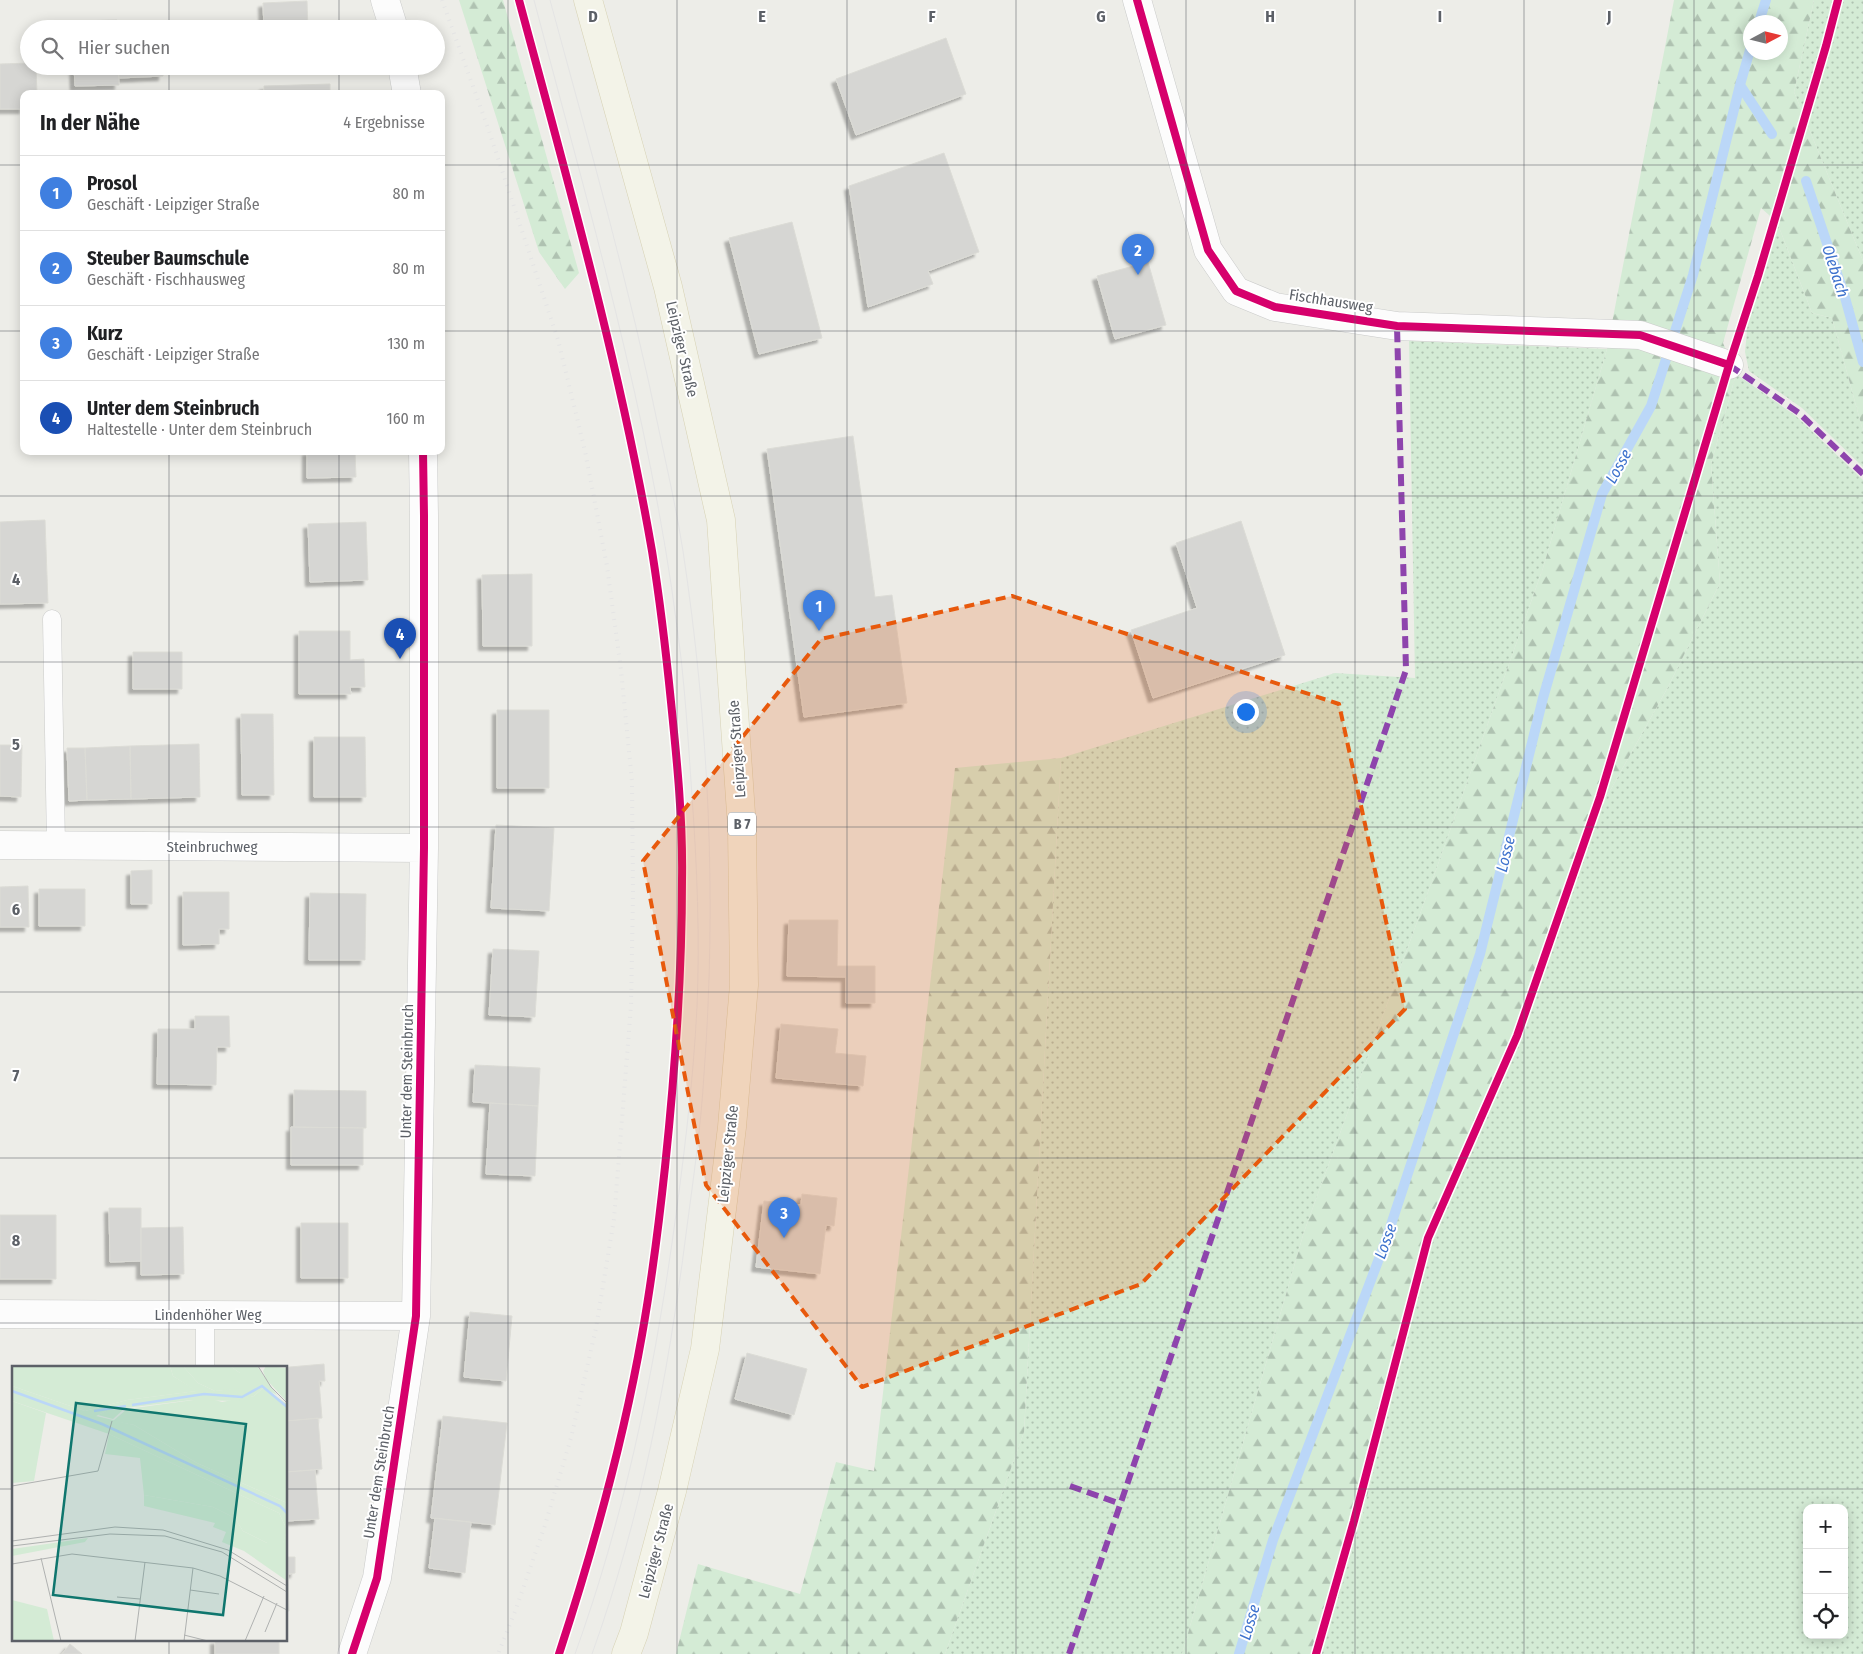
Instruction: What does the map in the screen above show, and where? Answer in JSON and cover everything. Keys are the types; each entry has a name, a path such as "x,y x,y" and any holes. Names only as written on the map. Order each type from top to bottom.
{"main road":[{"name":"Leipziger Straße","path":"588,0 668,287 721,520 742,828 744,985 732,1127 705,1349 672,1491 634,1633 626,1654"}],"street":[{"path":"385,0 391,20"},
{"name":"Fischhausweg","path":"1137,0 1208,250 1236,291 1275,307 1397,326 1640,335 1729,365"},
{"path":"404,75 406,90"},
{"name":"Unter dem Steinbruch","path":"352,1654 377,1578 416,1316 424,848 423,455"},
{"name":"Steinbruchweg","path":"0,845 424,848"},
{"name":"Lindenhöher Weg","path":"0,1314 416,1316"}],"lane":[{"path":"52,620 56,846"},
{"path":"205,1315 205,1366"}],"highlighted area":[{"path":"1012,596 1339,704 1405,1009 1141,1284 862,1387 706,1185 643,861 821,639"}],"green space":[{"path":"459,0 503,0 579,273 565,289 539,252"},
{"path":"1674,0 1814,0 1794,92 1863,261 1863,431 1832,318 1812,313 1777,222 1761,208 1723,343 1736,374 1711,464 1720,583 1668,687 1606,798 1519,1027 1434,1229 1361,1521 1321,1654 1182,1654 1304,1232 1436,870 1543,568 1607,349"},
{"path":"1814,0 1863,0 1863,261 1794,92"},
{"path":"1777,222 1812,313 1832,318 1863,431 1863,467 1802,408 1749,371 1745,352 1748,320"},
{"path":"1409,341 1607,349 1543,568 1436,870 1304,1232 1182,1654 945,1654 1024,1432 1061,758 1335,673 1415,678"},
{"path":"1736,374 1796,416 1863,480 1863,1654 1321,1654 1361,1521 1434,1229 1519,1027 1606,798 1668,687 1720,583 1711,464"},
{"path":"1061,758 1024,1432 945,1654 676,1654 698,1564 800,1594 836,1462 874,1471 955,768"}],"building":[{"path":"307,1 308,20 264,20 263,3"},
{"path":"946,38 966,94 856,135 836,79"},
{"path":"20,63 20,75 36,75 37,90 20,90 20,109 0,109 0,64"},
{"path":"74,75 118,75 119,85 75,86"},
{"path":"119,75 163,75 163,76 119,78"},
{"path":"330,84 330,90 264,90 264,86"},
{"path":"944,153 979,252 928,271 933,284 868,307 849,186"},
{"path":"792,222 822,338 759,354 729,238"},
{"path":"1148,262 1166,325 1115,339 1097,276"},
{"path":"853,436 875,597 892,595 907,703 804,717 767,449"},
{"path":"307,455 355,455 356,477 307,478"},
{"path":"45,520 48,603 0,604 0,522"},
{"path":"1241,521 1285,655 1153,698 1131,630 1197,608 1176,543"},
{"path":"366,522 368,580 310,582 308,524"},
{"path":"532,574 532,646 483,646 482,575"},
{"path":"299,631 350,631 350,660 364,659 365,687 350,687 351,694 299,694"},
{"path":"133,652 182,652 182,689 133,689"},
{"path":"497,710 549,710 549,788 497,788"},
{"path":"241,714 273,714 274,795 242,795"},
{"path":"314,737 365,737 366,797 314,797"},
{"path":"199,744 200,797 131,799 130,746"},
{"path":"0,745 22,745 21,797 0,796"},
{"path":"130,746 131,799 87,800 85,748"},
{"path":"67,748 85,748 87,800 69,801"},
{"path":"496,825 554,828 549,911 491,908"},
{"path":"152,870 152,904 131,904 131,871"},
{"path":"28,886 29,927 0,927 0,887"},
{"path":"39,889 85,889 85,926 39,926"},
{"path":"183,892 229,892 229,929 219,929 219,944 183,945"},
{"path":"310,893 366,894 365,960 309,960"},
{"path":"789,920 838,920 837,966 875,966 875,1003 846,1003 846,977 787,976"},
{"path":"493,949 539,951 535,1017 489,1015"},
{"path":"195,1016 229,1016 230,1047 217,1047 216,1085 157,1084 158,1029 195,1029"},
{"path":"781,1024 838,1029 835,1053 866,1056 863,1086 776,1078"},
{"path":"475,1065 540,1068 538,1106 473,1102"},
{"path":"294,1090 366,1091 366,1128 294,1127"},
{"path":"490,1103 538,1106 535,1176 486,1174"},
{"path":"291,1127 363,1128 363,1165 291,1165"},
{"path":"802,1194 837,1198 834,1226 826,1225 820,1274 756,1267 764,1201 801,1205"},
{"path":"109,1208 141,1208 141,1261 110,1262"},
{"path":"0,1215 56,1215 56,1279 0,1279"},
{"path":"301,1223 348,1223 348,1278 301,1278"},
{"path":"183,1227 184,1274 141,1275 141,1228"},
{"path":"470,1312 512,1316 506,1381 464,1377"},
{"path":"747,1353 807,1369 794,1415 735,1399"},
{"path":"324,1364 325,1381 319,1381 322,1418 288,1421 288,1367"},
{"path":"443,1416 507,1423 495,1525 431,1518"},
{"path":"318,1418 322,1469 288,1472 288,1421"},
{"path":"315,1470 319,1519 288,1521 288,1472"},
{"path":"435,1518 471,1522 465,1573 429,1568"},
{"path":"288,1557 295,1557 295,1573 288,1574"},
{"path":"288,1574 289,1611 288,1611"},
{"path":"215,1642 279,1642 279,1654 215,1654"},
{"path":"70,1644 82,1654 62,1654"}],"waterway":[{"name":"Losse","path":"1761,15 1766,0"},
{"name":"Losse","path":"1239,1654 1273,1540 1386,1240 1480,954 1543,698 1602,494 1651,406 1693,275 1747,60"},
{"name":"Olebach","path":"1740,85 1772,134"},
{"name":"Olebach","path":"1806,181 1844,294 1863,362"}],"tram line":[{"path":"534,0 616,312 651,469 677,627 684,690 698,902 698,981 693,1066 680,1184 664,1295 645,1399 622,1502 608,1553 575,1654"},
{"path":"550,0 636,325 678,522 692,616 699,681 708,812 710,877 708,1009 703,1094 671,1340 639,1499 625,1551 592,1654"}],"railway":[{"path":"442,0 489,131 558,340 585,451 607,566 621,670 632,782 631,1006 614,1219 596,1328 571,1438 545,1525 516,1609 498,1654"}],"marked path":[{"path":"1069,1654 1406,670 1397,326"},
{"path":"1729,365 1799,413 1863,474"},
{"path":"1070,1486 1121,1504"}],"cycle path":[{"path":"519,0 592,274 625,412 639,482 652,551 665,645 682,835 681,952 675,1060 663,1188 649,1293 626,1416 595,1536 559,1654"},
{"path":"1137,0 1208,250 1236,291 1275,307 1397,326 1640,335 1729,365"},
{"path":"1316,1654 1354,1521 1428,1238 1517,1036 1600,797 1729,365 1758,276 1838,0"},
{"path":"352,1654 377,1578 416,1316 424,848 423,455"}],"place":[{"name":"Steuber Baumschule","path":"1138,275"},
{"name":"Prosol","path":"819,631"},
{"name":"Unter dem Steinbruch","path":"400,659"},
{"name":"Kurz","path":"784,1238"}]}
